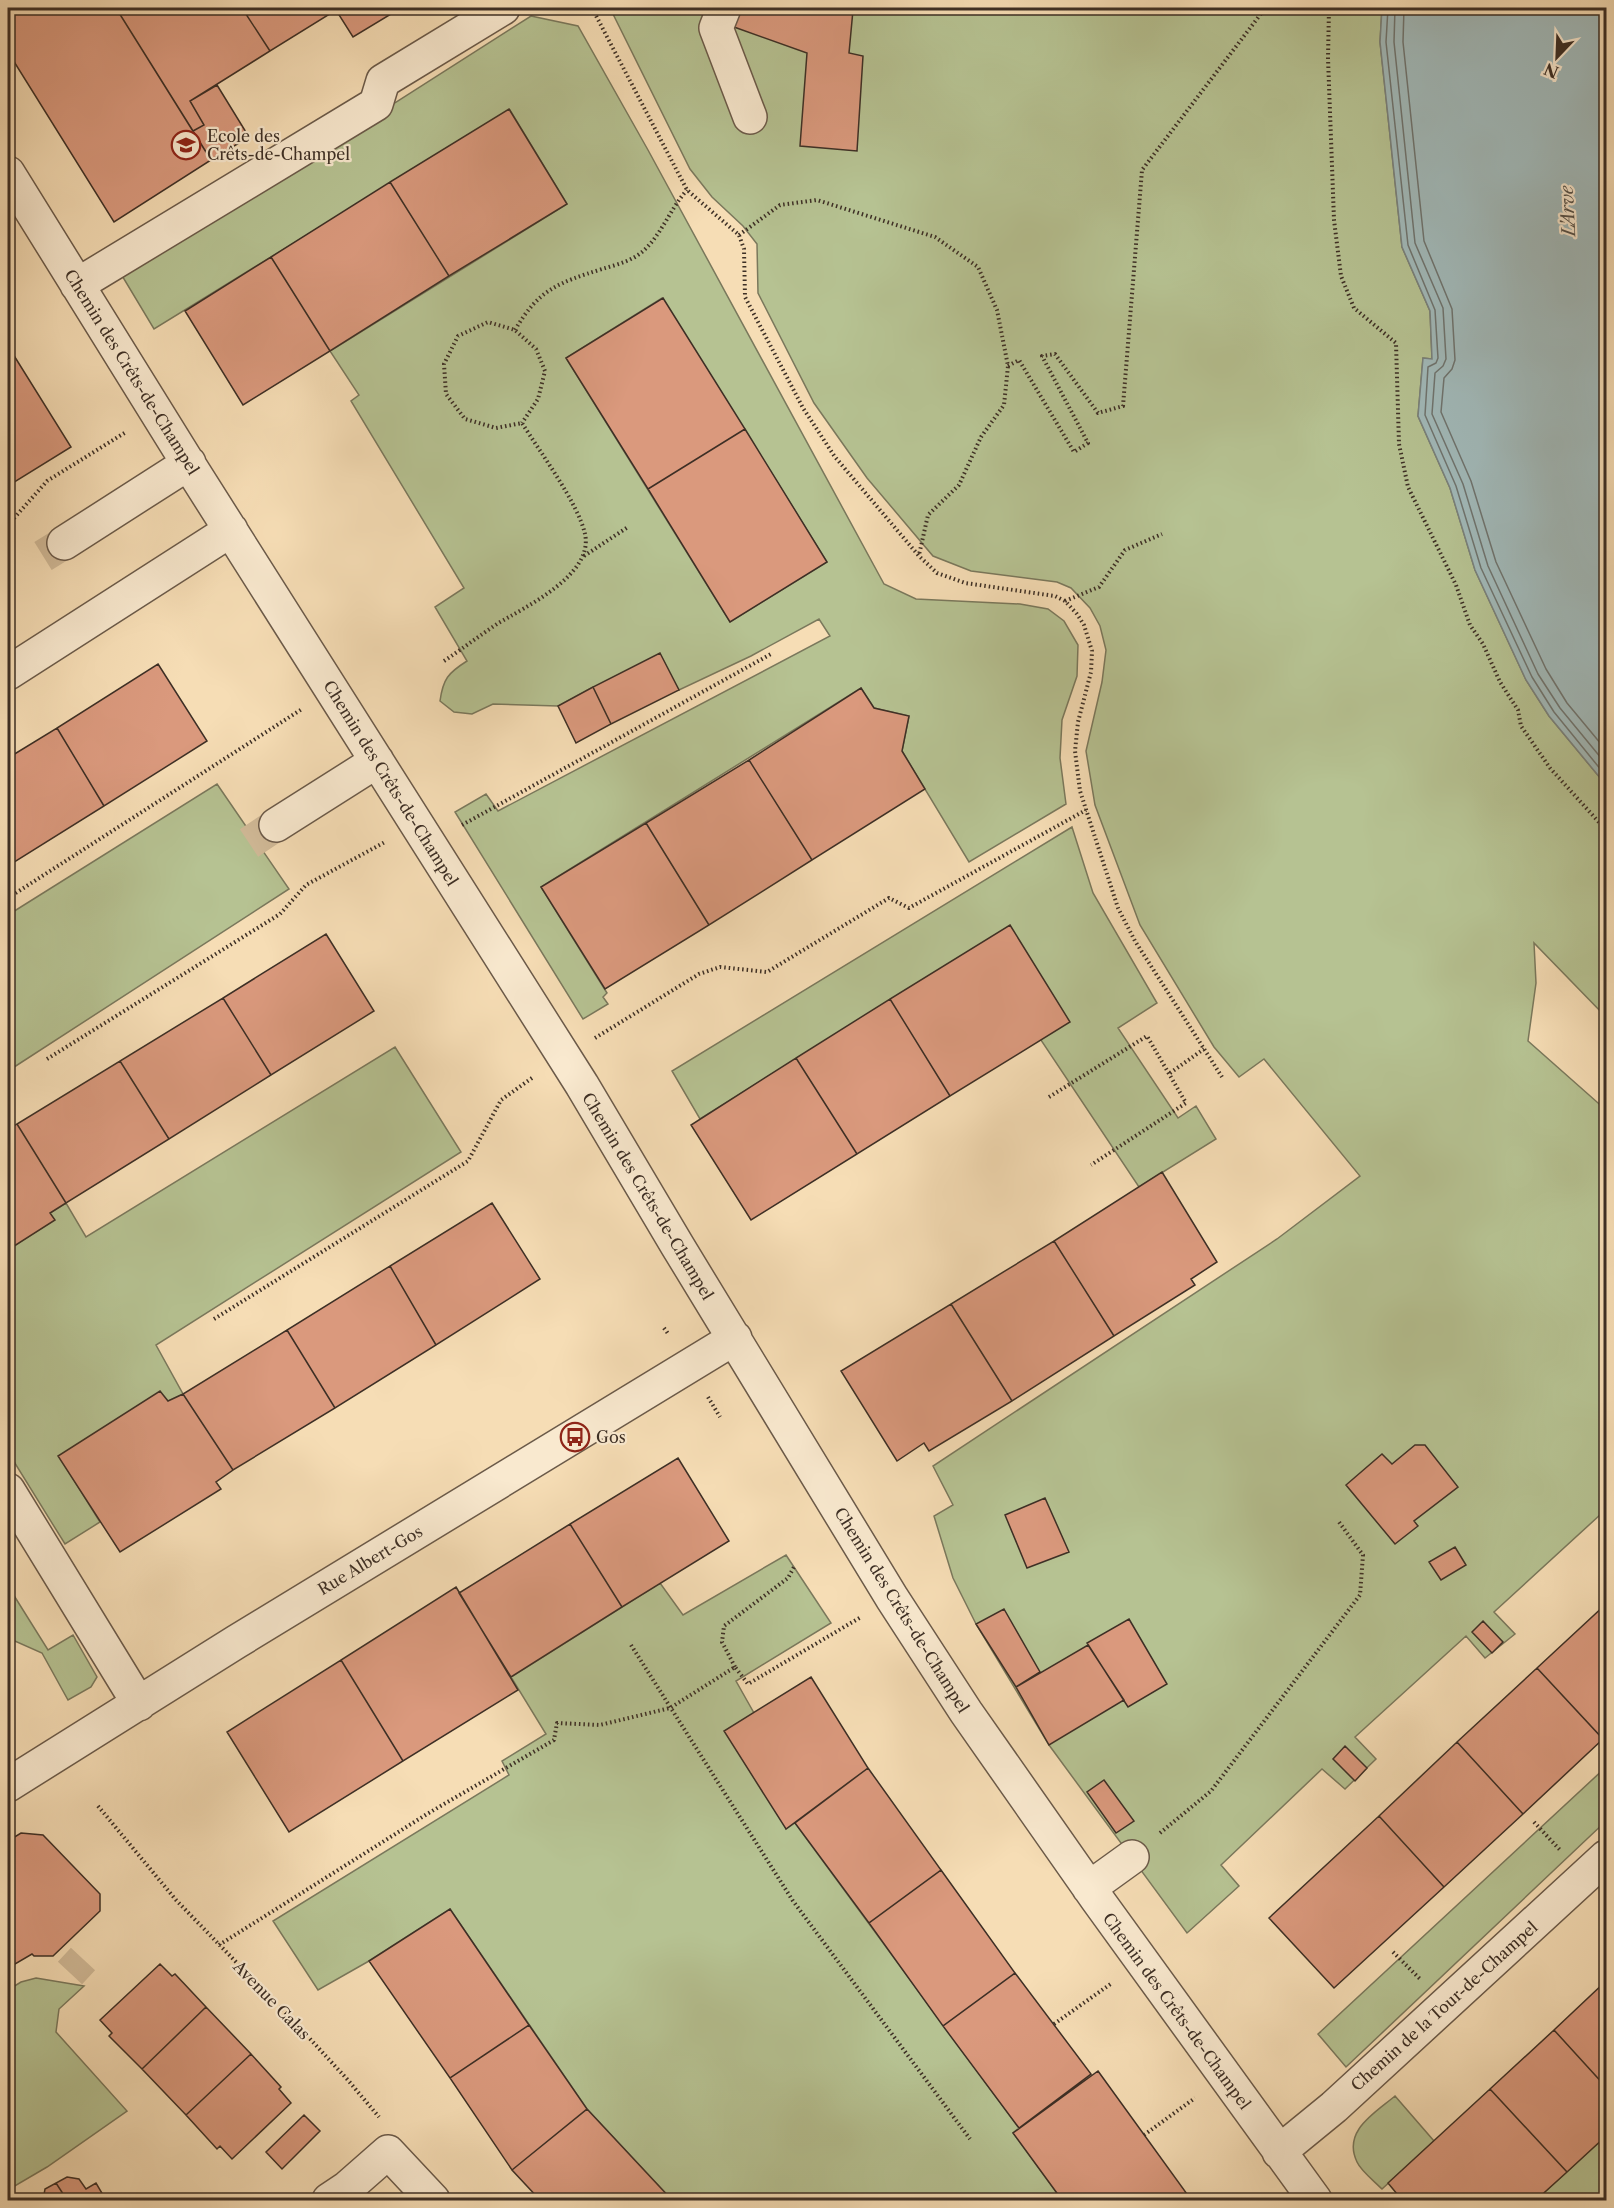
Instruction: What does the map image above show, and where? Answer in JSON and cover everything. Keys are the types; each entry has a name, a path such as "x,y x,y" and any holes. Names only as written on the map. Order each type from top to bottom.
{"street":[{"path":"77,285 376,104 383,81 503,8"},
{"path":"724,8 716,28 750,117"},
{"name":"Chemin des Crêts-de-Champel","path":"8,173 231,531 582,1085 892,1598 966,1713 1140,1960 1315,2200"},
{"path":"64,543 189,463"},
{"path":"8,673 231,531"},
{"path":"276,825 377,761"},
{"name":"Rue Albert-Gos","path":"8,1785 236,1642 735,1338"},
{"path":"8,1490 140,1704"},
{"path":"1089,1888 1132,1857"},
{"name":"Chemin de la Tour-de-Champel","path":"1280,2152 1334,2108 1606,1857"},
{"path":"329,2200 347,2188 388,2152 433,2200"}],"path":[{"path":"592,8 687,190 739,235 744,249 745,297 803,408 834,457 919,556 937,573 965,584 1042,592 1055,596 1065,601 1084,625 1092,651 1091,672 1078,722 1076,751 1080,791 1118,908 1135,941 1222,1077"},
{"path":"1008,366 1019,360 1074,452 1088,443 1042,356 1055,354 1098,413 1123,406 1142,170 1264,8"},
{"path":"1329,8 1328,58 1334,220 1341,276 1354,308 1396,343 1399,444 1408,487 1456,585 1470,625 1483,644 1500,682 1518,710 1521,726 1550,768 1606,830"},
{"path":"515,330 528,308 560,283 634,258 653,240 675,203 687,190"},
{"path":"739,235 780,205 817,200 935,237 978,267 997,310 1008,366 1004,405 981,437 959,485 928,515 919,556"},
{"path":"488,322 515,330 536,349 545,371 538,399 522,423 496,428 465,419 446,394 444,364 458,336 488,322"},
{"path":"522,423 573,505 585,536 583,556"},
{"path":"8,525 47,481 129,430"},
{"path":"444,662 495,625 561,583 583,556 628,527"},
{"path":"1065,601 1099,587 1125,550 1162,534"},
{"path":"456,829 771,654"},
{"path":"8,898 303,709"},
{"path":"589,1042 699,974 720,967 767,972 889,898 909,908 1086,810"},
{"path":"47,1059 280,914 306,885 385,842"},
{"path":"1049,1097 1147,1036 1186,1102 1091,1165"},
{"path":"1169,1073 1204,1049"},
{"path":"214,1320 468,1161 501,1100 532,1078"},
{"path":"1132,1857 1211,1791 1360,1595 1363,1555 1339,1522"},
{"path":"794,1567 788,1578 724,1626 722,1642 735,1667 748,1684 892,1598"},
{"path":"631,1645 793,1901 970,2139"},
{"path":"219,1945 427,1814 554,1740 557,1723 600,1725 670,1708 735,1667"},
{"name":"Avenue Calas","path":"98,1806 176,1900 324,2053 379,2116 388,2152"},
{"path":"1054,2024 1140,1960"},
{"path":"1144,2135 1225,2077"}],"green space":[{"path":"610,8 1382,8 1380,42 1402,247 1430,311 1432,359 1423,358 1418,416 1450,488 1475,570 1526,680 1549,716 1606,785 1606,1017 1534,943 1536,983 1528,1041 1606,1110 1606,1520 1601,1514 1494,1612 1515,1634 1485,1658 1466,1636 1355,1737 1376,1759 1345,1789 1322,1769 1221,1865 1239,1886 1187,1933 1049,1745 976,1624 953,1578 934,1516 953,1505 933,1466 1277,1239 1360,1176 1264,1059 1239,1077 1214,1047 1140,925 1095,805 1086,751 1102,682 1106,650 1100,626 1090,608 1071,588 1057,582 971,571 933,556 867,478 814,403 758,293 757,244 743,226 712,197 690,169"},
{"path":"531,16 578,26 884,584 916,599 1020,604 1048,609 1064,621 1078,645 1077,676 1062,720 1060,758 1066,804 969,862 902,751 909,716 874,708 861,688 541,887 607,993 603,997 608,1004 583,1019 455,812 486,794 498,811 830,636 819,619 751,656 679,690 593,687 558,706 493,704 472,714 454,712 440,701 443,687 451,673 467,661 435,607 464,588 351,401 359,395 330,351 567,204 510,110 154,329 121,274 238,203","holes":["662,298 827,562 730,622 566,358"]},
{"path":"217,784 289,889 8,1071 8,915"},
{"path":"1072,827 1093,893 1157,1003 1118,1028 1178,1118 1196,1106 1216,1139 1139,1187 1041,1040 796,1059 700,1119 672,1071"},
{"path":"395,1047 461,1152 156,1345 183,1394 59,1456 100,1522 65,1544 8,1452 8,1250 54,1220 50,1213 66,1203 86,1237"},
{"path":"786,1555 831,1623 736,1681 754,1713 786,1829 795,1823 1019,2128 1013,2133 1062,2200 672,2200 587,2109 450,1909 369,1961 318,1990 273,1921 509,1775 502,1761 546,1734 511,1677 660,1583 683,1615"},
{"path":"8,1586 48,1650 73,1635 97,1677 91,1687 68,1700 42,1653 8,1638"},
{"path":"1606,1767 1606,1821 1346,2067 1318,2034"},
{"path":"36,1978 84,1986 59,2009 56,2032 127,2111 47,2167 8,2190 8,1990 21,1982"},
{"path":"1395,2096 1434,2141 1382,2189 1357,2162 1354,2141 1357,2132 1370,2116"},
{"path":"1606,2136 1606,2200 1536,2200"}],"water":[{"name":"L'Arve","path":"1382,8 1606,8 1606,785 1549,716 1526,680 1475,570 1450,488 1418,416 1423,358 1432,359 1430,311 1402,247 1380,42"}],"building":[{"path":"8,8 116,8 211,160 114,222 8,52"},
{"path":"116,8 242,8 270,51 190,101 204,125 193,131"},
{"path":"242,8 401,8 353,37 336,10 270,51"},
{"path":"741,8 845,8 853,10 849,53 863,56 857,151 800,146 807,53 734,27"},
{"path":"217,85 249,137 211,160 193,131 204,125 190,101"},
{"path":"509,109 567,204 449,276 390,182"},
{"path":"390,182 449,276 330,351 271,257"},
{"path":"271,257 330,351 243,405 185,311"},
{"path":"663,298 745,429 648,489 566,358"},
{"path":"8,346 71,447 8,486"},
{"path":"745,429 827,562 730,622 648,489"},
{"path":"660,653 679,690 611,724 593,687"},
{"path":"158,664 207,741 104,806 57,728"},
{"path":"593,687 611,724 576,743 558,706"},
{"path":"861,688 874,708 909,716 902,751 925,789 812,860 749,760"},
{"path":"57,728 104,806 8,866 8,758"},
{"path":"749,760 812,860 709,925 646,823"},
{"path":"646,823 709,925 605,989 541,887"},
{"path":"1010,925 1070,1022 950,1096 890,999"},
{"path":"326,934 374,1011 271,1075 223,998"},
{"path":"223,998 271,1075 169,1139 120,1061"},
{"path":"890,999 950,1096 857,1154 796,1058"},
{"path":"796,1058 857,1154 751,1220 691,1125"},
{"path":"120,1061 169,1139 66,1203 17,1124"},
{"path":"17,1124 66,1203 50,1213 55,1220 8,1250 8,1130"},
{"path":"1162,1172 1217,1262 1191,1279 1195,1285 1114,1336 1054,1241"},
{"path":"492,1203 540,1279 436,1345 390,1266"},
{"path":"1054,1241 1114,1336 1012,1401 951,1304"},
{"path":"390,1266 436,1345 335,1408 287,1330"},
{"path":"951,1304 1012,1401 929,1451 924,1443 897,1461 841,1371"},
{"path":"287,1330 335,1408 233,1470 183,1394"},
{"path":"160,1391 168,1401 183,1394 233,1470 216,1482 221,1489 120,1552 58,1456"},
{"path":"1415,1445 1425,1445 1458,1487 1414,1521 1418,1526 1395,1544 1346,1485 1382,1454 1392,1464"},
{"path":"678,1458 729,1541 622,1607 570,1524"},
{"path":"1045,1498 1069,1552 1027,1568 1005,1515"},
{"path":"570,1524 622,1607 511,1677 459,1593"},
{"path":"1455,1547 1466,1565 1441,1580 1429,1562"},
{"path":"456,1587 518,1690 403,1761 341,1660"},
{"path":"1606,1604 1606,1735 1603,1739 1537,1668"},
{"path":"1004,1609 1040,1672 1016,1687 976,1624"},
{"path":"1129,1619 1167,1684 1128,1707 1087,1643"},
{"path":"1483,1621 1503,1642 1492,1653 1472,1632"},
{"path":"1088,1645 1124,1700 1049,1745 1016,1687"},
{"path":"341,1660 403,1761 289,1832 227,1732"},
{"path":"1537,1668 1603,1739 1523,1814 1457,1742"},
{"path":"811,1677 868,1768 786,1829 724,1731"},
{"path":"1457,1742 1523,1814 1444,1887 1379,1816"},
{"path":"1345,1746 1367,1768 1355,1781 1333,1759"},
{"path":"868,1768 941,1870 869,1923 795,1823"},
{"path":"1104,1780 1134,1821 1116,1833 1087,1792"},
{"path":"1379,1816 1444,1887 1334,1988 1269,1918"},
{"path":"21,1833 43,1835 100,1894 100,1911 53,1956 34,1956 32,1954 10,1967 8,1962 8,1841"},
{"path":"941,1870 1015,1973 943,2026 869,1923"},
{"path":"450,1909 529,2025 450,2078 369,1961"},
{"path":"160,1964 172,1976 175,1974 206,2007 142,2069 109,2036 112,2033 100,2020"},
{"path":"1015,1973 1091,2074 1019,2128 943,2026"},
{"path":"1606,1981 1606,2087 1554,2030"},
{"path":"206,2007 251,2054 186,2115 142,2069"},
{"path":"529,2025 587,2109 512,2170 450,2078"},
{"path":"1554,2030 1606,2087 1606,2136 1567,2172 1490,2089"},
{"path":"251,2054 281,2087 279,2089 291,2103 232,2159 220,2146 217,2149 186,2115"},
{"path":"1098,2071 1187,2194 1178,2200 1062,2200 1013,2133"},
{"path":"1490,2089 1567,2172 1536,2200 1402,2200 1388,2183"},
{"path":"587,2109 672,2200 540,2200 512,2170"},
{"path":"304,2115 320,2131 282,2169 266,2152"},
{"path":"67,2177 79,2179 86,2189 96,2183 106,2200 67,2200 56,2183"},
{"path":"56,2183 67,2200 43,2200 45,2189"}],"tunnel":[{"path":"43,556 64,543"},
{"path":"249,843 276,825"},
{"path":"70,1973 83,1959"}],"place":[{"name":"Ecole des Crêts-de-Champel","path":"186,145"},
{"name":"Gos","path":"575,1437"}]}
